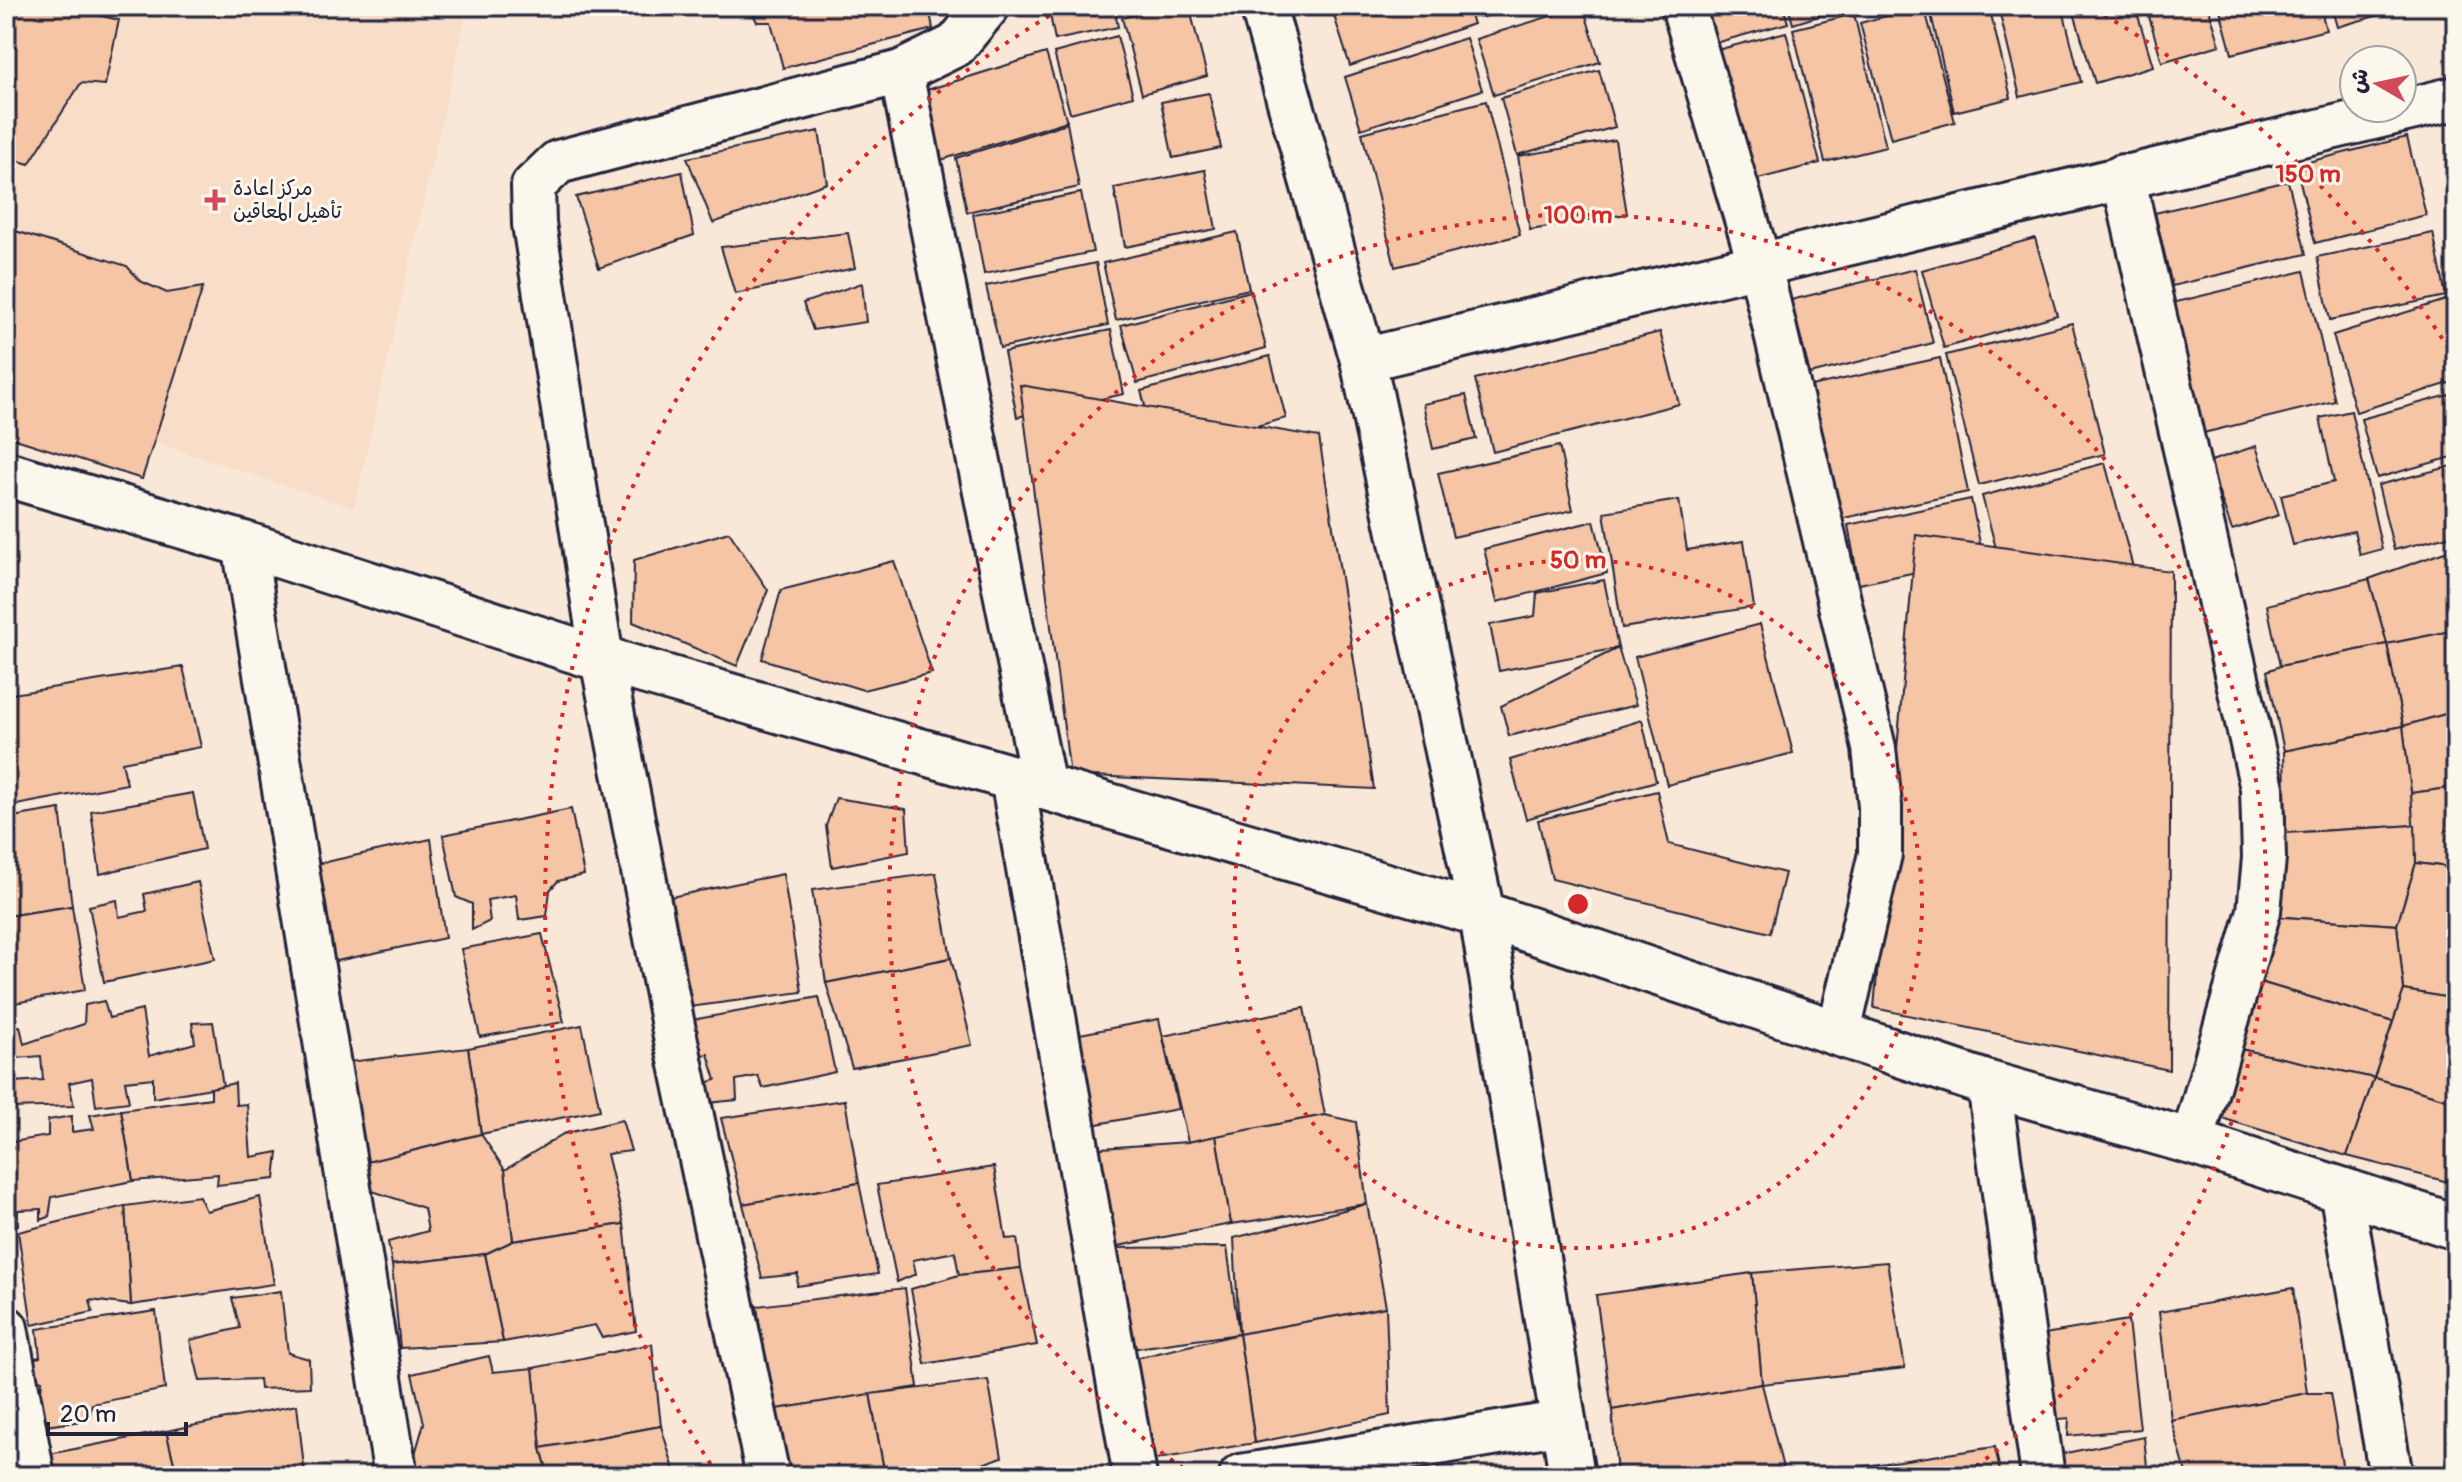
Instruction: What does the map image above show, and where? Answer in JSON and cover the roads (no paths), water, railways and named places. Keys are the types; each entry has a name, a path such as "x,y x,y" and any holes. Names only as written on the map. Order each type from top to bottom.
{"street":[{"path":"768,1476 675,1036 602,659 534,224 533,186 558,162 901,72 956,45 988,6"},
{"path":"1263,6 1363,360 1482,914 1572,1476"},
{"path":"1683,6 1760,266 1874,748 1880,806 1880,854 1839,1032"},
{"path":"901,72 1028,782 1135,1476"},
{"path":"1363,360 2456,98"},
{"path":"2123,176 2262,788 2264,858 2259,911 2192,1142"},
{"path":"6,474 244,544 602,659 1482,914 1989,1084 2192,1142 2456,1227"},
{"path":"244,544 396,1476"},
{"path":"1989,1084 2043,1476"},
{"path":"2341,1190 2391,1476"},
{"path":"6,1328 33,1476"},
{"path":"1241,1476 1564,1422"}],"place":[{"name":"مركز اعادة تأهيل المعاقين","path":"215,200"}]}
